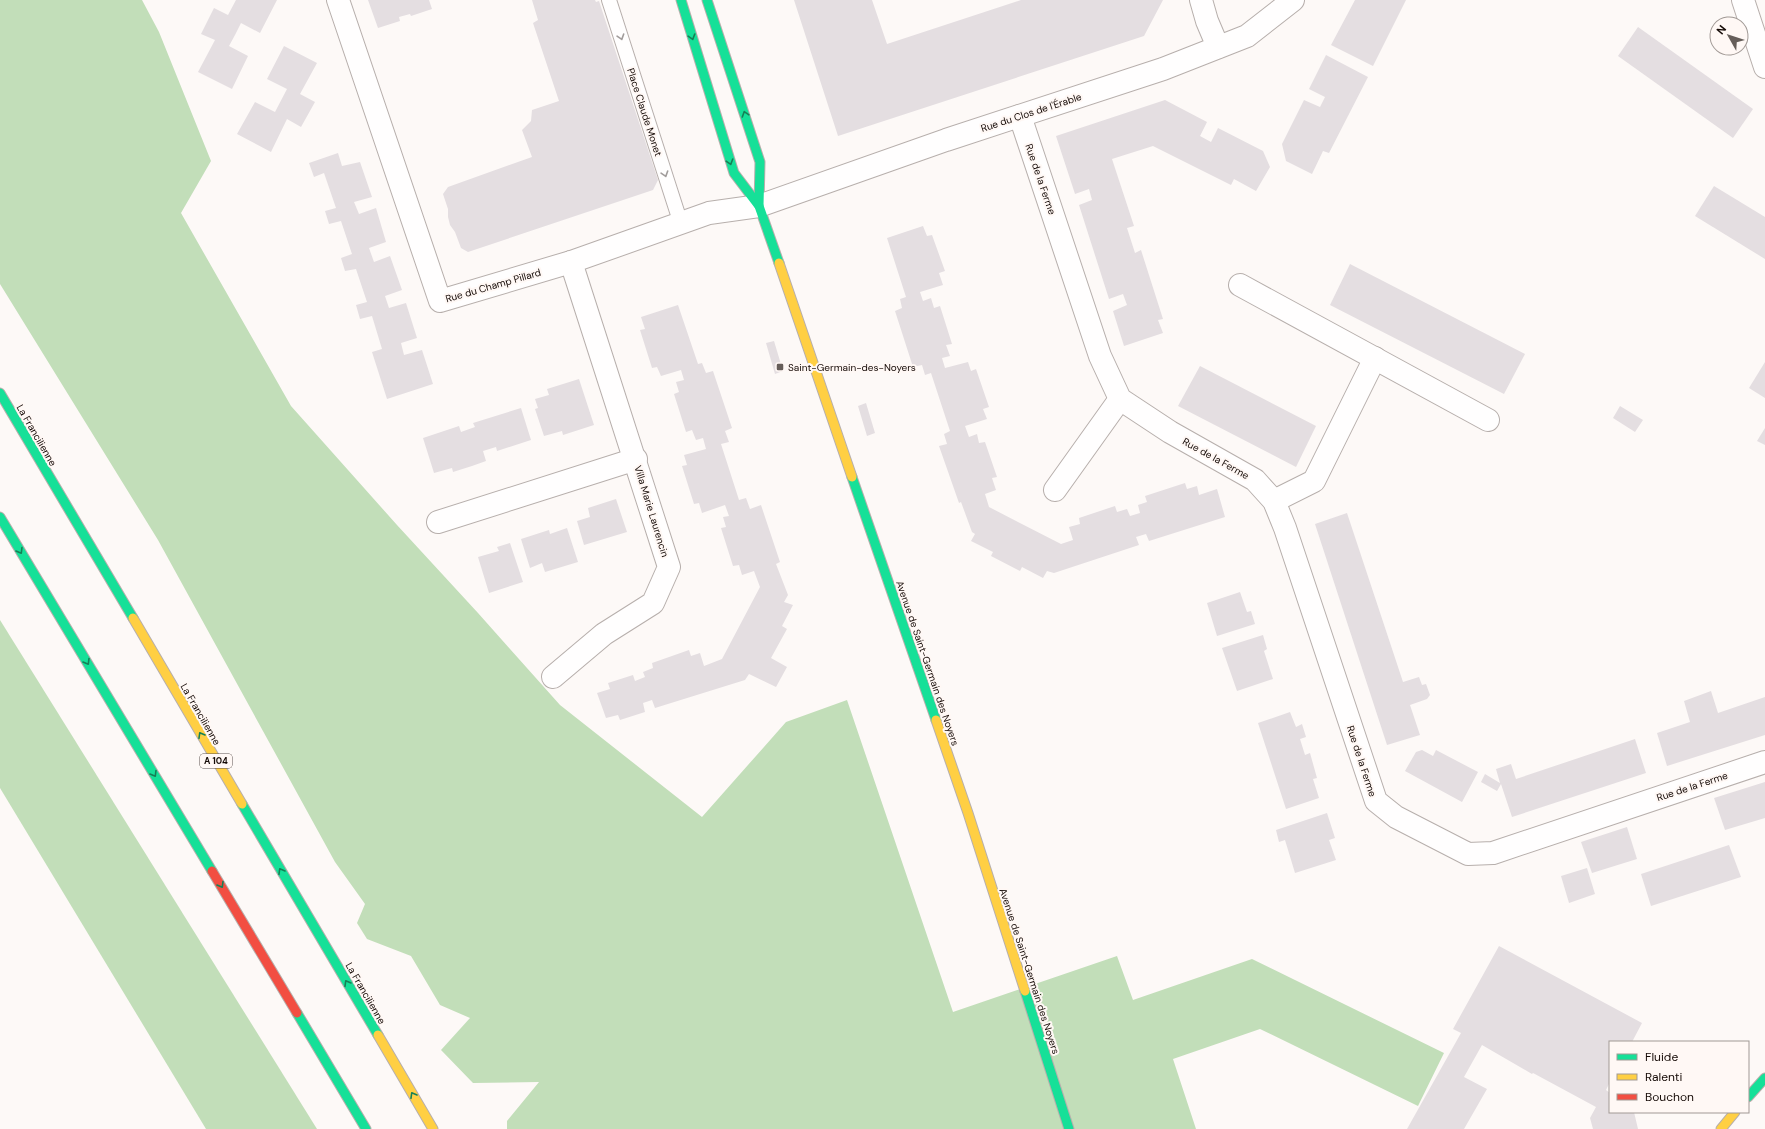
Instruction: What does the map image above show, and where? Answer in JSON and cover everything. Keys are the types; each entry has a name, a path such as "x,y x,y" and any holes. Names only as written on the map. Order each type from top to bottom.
{"main road":[{"name":"Avenue de Saint-Germain des Noyers","path":"681,0 734,173 759,206 968,813 1068,1129"},
{"name":"Avenue de Saint-Germain des Noyers","path":"707,0 760,162 759,206"},
{"name":"La Francilienne","path":"0,393 433,1129"},
{"path":"0,517 366,1129"},
{"path":"1749,1096 1765,1078"},
{"path":"1721,1129 1734,1113"}],"street":[{"name":"Rue du Champ Pillard","path":"338,0 440,301 571,262 709,213 759,206"},
{"path":"1201,0 1206,21 1218,47"},
{"name":"Rue du Clos de l'Érable","path":"759,206 946,140 1163,69 1247,36 1293,0"},
{"path":"1743,0 1758,18 1765,67"},
{"name":"Rue de la Ferme","path":"1020,116 1100,356 1120,399 1170,432 1255,480 1274,501 1285,528 1376,801 1396,817 1468,854 1493,853 1765,762"},
{"name":"Villa Marie Laurencin","path":"553,677 604,634 653,603 669,567 636,459 571,262"},
{"path":"1240,285 1488,420"},
{"path":"1274,501 1314,481 1375,358"},
{"path":"1055,490 1120,399"},
{"name":"Villa Marie Laurencin","path":"438,522 636,459"}],"lane":[{"name":"Place Claude Monet","path":"609,0 681,224"}],"green space":[{"path":"0,0 142,0 159,32 211,161 181,213 291,406 560,705 702,817 786,722 847,700 953,1012 1117,956 1133,1000 1252,959 1444,1053 1418,1106 1260,1029 1173,1059 1196,1129 507,1129 507,1121 539,1082 473,1083 441,1050 470,1018 440,1005 411,956 367,939 357,923 365,904 335,862 158,540 0,284"},
{"path":"0,620 317,1129 206,1129 0,788"}],"building":[{"path":"236,0 277,0 260,33 241,23 229,46 248,56 232,89 198,72 215,40 201,34 214,8 228,15"},
{"path":"368,0 429,0 432,9 411,16 410,14 399,17 400,21 378,28"},
{"path":"532,0 599,1 658,180 653,190 468,252 461,248 455,232 450,225 448,209 443,194 448,187 532,157 522,130 531,121 532,110 559,101 533,23 538,20"},
{"path":"794,0 872,0 887,44 1021,0 1163,0 1144,36 838,136"},
{"path":"1355,0 1406,0 1373,66 1331,45"},
{"path":"1638,27 1753,109 1733,138 1618,56"},
{"path":"284,46 317,63 300,94 315,102 301,127 287,119 271,152 237,134 255,102 275,112 287,89 267,79"},
{"path":"1326,55 1368,77 1329,153 1323,151 1312,174 1286,161 1282,144 1304,100 1320,107 1325,97 1309,89"},
{"path":"1165,100 1207,122 1200,136 1211,142 1218,128 1263,151 1270,167 1256,191 1234,179 1231,185 1153,146 1112,159 1134,226 1127,228 1135,253 1141,250 1163,319 1158,320 1163,333 1124,346 1113,311 1127,305 1123,294 1109,299 1079,205 1092,200 1089,189 1075,194 1056,136"},
{"path":"338,153 342,166 360,162 372,197 354,202 359,214 376,208 386,242 369,248 374,262 390,256 402,290 385,296 389,308 406,303 417,338 401,343 404,355 422,350 433,384 387,399 372,352 382,349 372,316 360,319 356,305 367,302 356,269 345,271 341,258 352,254 341,221 329,224 325,211 336,208 324,173 314,177 309,163"},
{"path":"1714,186 1765,217 1765,259 1695,216"},
{"path":"923,226 927,236 932,235 945,271 939,273 943,285 920,292 923,301 931,298 934,308 940,306 952,344 946,345 950,356 942,358 945,368 968,362 971,371 976,369 989,407 983,409 987,419 965,426 969,437 977,434 979,443 985,442 997,477 992,478 996,490 985,494 989,507 1061,544 1073,540 1069,527 1080,524 1079,518 1115,506 1117,512 1127,509 1130,516 1140,513 1138,505 1147,502 1145,496 1185,483 1187,489 1197,486 1199,495 1217,489 1225,517 1149,541 1146,534 1136,537 1139,545 1054,573 1047,571 1043,578 1022,567 1020,571 991,556 993,552 971,541 975,534 972,532 961,502 959,503 939,446 947,444 944,434 950,431 931,373 925,375 922,365 913,367 895,311 902,308 900,299 906,297 887,238"},
{"path":"1350,264 1525,354 1504,394 1330,305"},
{"path":"678,305 698,364 702,363 706,373 713,371 732,428 725,431 729,442 721,444 739,500 746,498 750,509 761,505 780,562 776,564 788,595 784,602 793,605 782,626 787,629 771,658 787,667 776,687 749,674 745,680 655,708 652,700 643,703 645,712 620,720 618,715 606,718 597,693 610,689 608,683 633,675 635,681 645,677 643,672 653,668 652,663 689,650 691,656 700,653 704,666 722,659 760,587 754,571 742,575 739,565 733,566 721,528 726,527 723,517 729,516 725,505 702,513 699,503 694,504 682,466 687,465 684,455 706,449 703,438 696,440 692,430 686,432 674,394 679,392 676,382 684,380 681,370 661,376 657,367 652,368 640,330 645,329 641,317"},
{"path":"774,341 783,371 775,374 766,343"},
{"path":"1765,362 1765,398 1749,388"},
{"path":"1200,366 1316,426 1296,467 1178,406"},
{"path":"579,379 594,425 563,435 562,431 544,436 535,409 538,408 535,399 549,395 547,389"},
{"path":"866,403 875,433 867,436 858,406"},
{"path":"1620,406 1643,420 1635,432 1613,418"},
{"path":"521,408 531,440 497,451 496,447 483,451 486,461 472,466 453,472 452,468 434,473 423,438 459,426 461,432 475,427 473,423"},
{"path":"1765,428 1765,445 1757,441"},
{"path":"616,499 627,532 584,545 577,521 590,517 588,508"},
{"path":"1347,513 1403,682 1419,677 1422,685 1426,684 1430,695 1427,699 1410,705 1420,735 1387,745 1315,524"},
{"path":"567,528 578,562 545,572 542,563 530,568 521,539 549,530 550,534"},
{"path":"510,543 523,582 489,593 478,557 499,551 497,547"},
{"path":"1240,592 1247,612 1251,611 1255,624 1217,636 1207,603"},
{"path":"1263,635 1267,649 1264,651 1273,679 1237,691 1222,648"},
{"path":"1711,691 1718,713 1765,697 1765,735 1667,766 1657,733 1690,722 1684,701"},
{"path":"1290,712 1296,727 1302,724 1306,737 1300,739 1305,755 1310,753 1317,778 1313,779 1319,798 1286,809 1258,723"},
{"path":"1635,739 1646,773 1512,817 1501,784 1497,791 1481,782 1485,774 1500,783 1496,769 1511,764 1516,779"},
{"path":"1422,750 1433,756 1436,750 1478,772 1462,802 1405,771 1416,752"},
{"path":"1765,782 1765,818 1725,830 1714,798"},
{"path":"1327,813 1335,838 1329,840 1336,860 1295,873 1285,840 1279,842 1276,830"},
{"path":"1627,827 1637,859 1592,873 1581,842"},
{"path":"1729,845 1741,877 1651,906 1641,874"},
{"path":"1587,868 1595,894 1569,903 1561,876"},
{"path":"1499,946 1642,1023 1633,1041 1609,1041 1609,1084 1606,1090 1609,1092 1609,1113 1634,1113 1638,1129 1593,1129 1590,1118 1596,1107 1533,1073 1532,1074 1482,1045 1464,1077 1487,1089 1464,1129 1407,1129 1461,1033 1453,1029"}],"traffic: fast":[{"path":"681,0 734,173 759,206 779,263"},
{"path":"707,0 760,162 759,206"},
{"path":"0,393 133,618"},
{"path":"852,477 936,720"},
{"path":"0,517 212,871"},
{"path":"242,804 378,1035"},
{"path":"1025,991 1069,1129"},
{"path":"297,1013 366,1129"},
{"path":"1749,1096 1765,1078"}],"traffic: slow":[{"path":"779,263 852,477"},
{"path":"133,618 242,804"},
{"path":"936,720 968,813 1025,991"},
{"path":"378,1035 433,1129"},
{"path":"1721,1129 1734,1113"}],"traffic: jam":[{"path":"212,871 297,1013"}],"place":[{"name":"Saint-Germain-des-Noyers","path":"780,367"}]}
